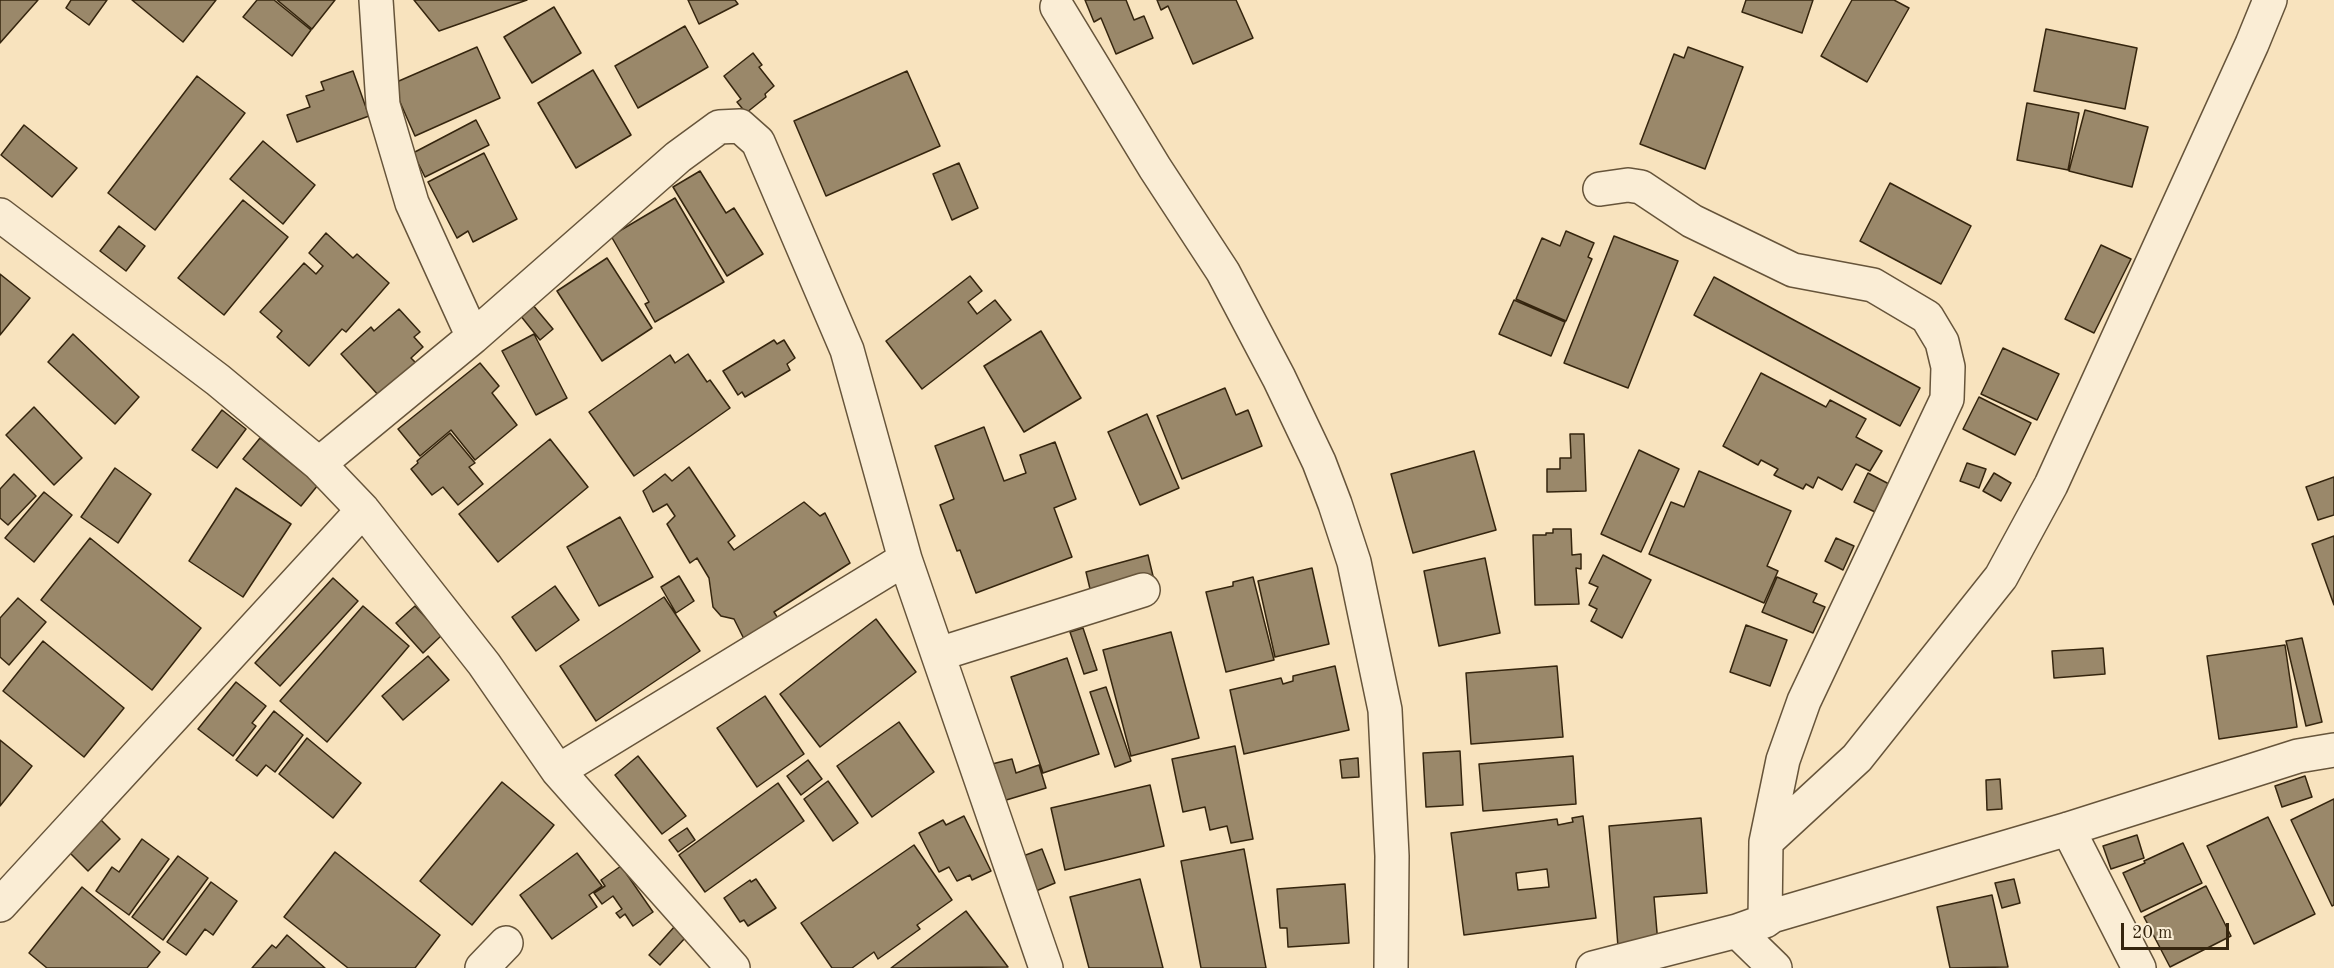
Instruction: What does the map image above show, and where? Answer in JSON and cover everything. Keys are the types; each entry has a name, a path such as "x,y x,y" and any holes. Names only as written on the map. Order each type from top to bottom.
{"street":[{"path":"376,0 383,105 412,203 472,337"},
{"path":"1766,842 1857,758 2001,577 2051,485 2270,0"},
{"path":"1057,7 1149,159 1223,272 1279,378 1319,462 1335,504 1354,562 1385,710 1392,856 1391,968"},
{"path":"319,464 472,337 678,157 718,127 740,126 758,142 847,350 905,559 1046,968"},
{"path":"1600,189 1628,185 1641,187 1692,221 1793,270 1873,285 1927,317 1942,342 1948,367 1947,399 1804,701 1783,760 1751,926 1775,968"},
{"path":"0,215 218,380 319,464 363,510 484,664 558,771 733,968"},
{"path":"0,905 363,510"},
{"path":"558,771 905,559"},
{"path":"939,654 1143,590"},
{"path":"1593,968 1751,926 1772,916 2068,829 2298,756 2334,750"},
{"path":"2068,829 2139,968"},
{"path":"482,968 506,943"}],"building":[{"path":"0,0 38,0 0,43"},
{"path":"71,0 107,0 89,25 66,8"},
{"path":"132,0 216,0 183,42"},
{"path":"257,0 274,0 311,30 292,56 243,17"},
{"path":"277,0 335,0 312,29"},
{"path":"414,0 527,0 439,31"},
{"path":"688,0 735,0 738,4 699,24"},
{"path":"1085,0 1126,0 1134,20 1144,16 1153,38 1116,54 1101,18 1094,22"},
{"path":"1157,0 1236,0 1253,38 1193,64 1168,6 1161,10"},
{"path":"1746,0 1813,0 1802,33 1742,12"},
{"path":"1852,0 1894,0 1909,8 1867,82 1821,56"},
{"path":"554,7 581,53 532,83 504,37"},
{"path":"685,26 708,67 638,108 615,66"},
{"path":"2046,29 2137,48 2125,109 2034,91"},
{"path":"477,47 500,98 415,136 392,84"},
{"path":"1688,47 1743,67 1705,169 1640,144 1674,54 1684,58"},
{"path":"753,53 762,65 759,67 774,86 765,94 766,97 746,113 737,102 741,99 724,76"},
{"path":"593,70 631,135 576,168 538,103"},
{"path":"353,71 369,116 297,142 287,115 310,107 306,96 324,90 321,82"},
{"path":"907,71 940,146 826,196 794,121"},
{"path":"197,76 245,113 155,230 108,193"},
{"path":"2027,103 2079,113 2068,170 2017,160"},
{"path":"2085,110 2148,127 2132,187 2069,171"},
{"path":"476,120 489,145 425,177 413,153"},
{"path":"24,125 77,168 52,197 1,155"},
{"path":"263,141 315,185 283,224 230,179"},
{"path":"484,153 517,219 473,242 468,231 457,238 428,182"},
{"path":"959,163 978,208 952,220 933,174"},
{"path":"700,171 726,213 734,208 763,254 727,276 673,187"},
{"path":"1890,183 1971,226 1941,284 1860,241"},
{"path":"675,198 724,282 655,322 645,304 649,302 611,236"},
{"path":"243,200 288,237 224,315 178,278"},
{"path":"119,226 145,246 126,271 100,251"},
{"path":"1566,231 1594,243 1588,257 1592,259 1566,321 1516,299 1542,238 1560,246"},
{"path":"326,233 353,258 357,254 389,283 346,332 342,329 309,366 277,337 282,331 260,312 304,263 316,274 323,266 309,253"},
{"path":"1614,236 1678,261 1628,388 1564,363"},
{"path":"2101,245 2131,259 2094,333 2065,319"},
{"path":"607,258 652,328 602,361 557,291"},
{"path":"0,274 30,298 0,335"},
{"path":"970,276 982,291 968,302 977,314 995,300 1011,320 922,389 886,341"},
{"path":"1714,277 1920,388 1900,426 1694,315"},
{"path":"1514,300 1565,322 1551,356 1499,334"},
{"path":"532,304 553,329 540,340 520,315"},
{"path":"399,309 420,332 414,337 423,347 411,358 416,363 380,397 341,354 371,327 374,331"},
{"path":"1041,331 1081,398 1024,432 984,366"},
{"path":"73,334 139,397 115,424 48,362"},
{"path":"534,334 567,398 536,415 502,351"},
{"path":"774,340 777,344 784,340 795,358 787,364 790,370 745,397 742,392 738,395 723,371"},
{"path":"2003,348 2059,374 2037,420 1981,394"},
{"path":"688,354 707,382 710,380 730,408 634,476 589,412 670,355 675,363"},
{"path":"480,363 499,386 492,393 517,425 475,460 451,430 420,456 398,429"},
{"path":"1761,373 1826,407 1830,400 1866,419 1856,437 1882,451 1870,471 1856,464 1842,490 1818,477 1813,488 1806,484 1803,489 1774,475 1778,469 1761,460 1758,465 1723,446"},
{"path":"1225,388 1236,415 1248,410 1262,446 1182,479 1157,416"},
{"path":"1979,397 2031,423 2015,455 1963,429"},
{"path":"34,407 82,458 54,485 6,435"},
{"path":"222,410 246,429 217,468 192,450"},
{"path":"1147,414 1179,488 1140,505 1108,432"},
{"path":"984,427 1004,481 1026,473 1020,455 1055,442 1076,499 1054,508 1072,557 976,593 940,505 954,499 935,446"},
{"path":"450,433 475,463 469,467 483,484 458,505 443,487 432,495 411,469 418,463 417,461"},
{"path":"1570,434 1584,434 1586,491 1547,492 1547,469 1560,469 1560,458 1571,458"},
{"path":"260,438 318,485 301,506 243,459"},
{"path":"550,439 588,487 498,562 459,514"},
{"path":"1639,450 1679,469 1641,552 1601,534"},
{"path":"1474,451 1496,530 1413,553 1391,474"},
{"path":"1967,463 1986,469 1979,488 1960,481"},
{"path":"689,467 735,536 728,542 734,550 804,502 820,516 825,513 850,563 774,612 779,620 745,641 734,619 721,616 713,607 709,578 697,558 690,563 667,524 675,516 667,504 653,512 643,491 665,474 672,481"},
{"path":"115,468 151,494 118,543 81,517"},
{"path":"1699,471 1791,511 1767,566 1778,571 1764,603 1649,554 1671,502 1684,507"},
{"path":"1868,473 1889,484 1875,512 1854,502"},
{"path":"1994,473 2011,483 2001,501 1983,491"},
{"path":"14,474 36,496 8,525 0,518 0,489"},
{"path":"2334,477 2334,515 2318,520 2306,487"},
{"path":"236,488 291,524 243,597 189,561"},
{"path":"44,492 72,515 34,562 5,538"},
{"path":"620,517 653,577 599,606 567,547"},
{"path":"1553,529 1571,529 1572,555 1581,554 1581,569 1576,568 1579,604 1535,605 1533,535 1553,533"},
{"path":"2334,536 2334,605 2312,544"},
{"path":"90,538 201,628 152,690 41,600"},
{"path":"1836,538 1854,546 1843,570 1825,561"},
{"path":"1148,555 1153,576 1091,593 1086,572"},
{"path":"1603,555 1651,580 1622,638 1591,621 1597,609 1589,605 1598,587 1589,583"},
{"path":"1485,558 1500,633 1439,646 1424,571"},
{"path":"1312,568 1329,644 1275,657 1258,581"},
{"path":"679,576 694,601 676,613 661,587"},
{"path":"1253,577 1274,660 1226,672 1206,592 1233,586 1233,582"},
{"path":"1777,577 1817,594 1813,602 1825,607 1813,633 1762,612"},
{"path":"333,578 358,601 280,686 255,663"},
{"path":"555,586 579,620 536,651 512,617"},
{"path":"664,597 700,651 596,721 560,666"},
{"path":"18,598 46,622 9,665 0,657 0,618"},
{"path":"363,606 409,646 327,742 280,701"},
{"path":"415,606 442,635 423,653 396,623"},
{"path":"876,619 916,672 820,747 780,694"},
{"path":"1746,625 1787,640 1770,686 1730,672"},
{"path":"1083,628 1097,670 1084,674 1070,632"},
{"path":"1171,632 1199,738 1131,756 1103,650"},
{"path":"2302,638 2322,722 2306,726 2286,641"},
{"path":"43,641 124,708 84,757 3,691"},
{"path":"2285,645 2297,727 2219,739 2207,656"},
{"path":"2103,648 2105,674 2054,678 2052,651"},
{"path":"428,656 449,680 403,720 382,696"},
{"path":"1067,658 1099,754 1043,773 1011,677"},
{"path":"1335,666 1349,730 1244,754 1230,690 1281,678 1283,684 1293,681 1293,676"},
{"path":"1557,666 1563,737 1471,744 1466,673"},
{"path":"236,682 266,706 252,723 256,726 233,756 198,729"},
{"path":"1106,687 1131,761 1115,767 1090,692"},
{"path":"765,696 804,754 757,787 717,728"},
{"path":"274,711 303,735 275,772 266,765 257,776 236,760"},
{"path":"899,722 934,772 872,817 837,766"},
{"path":"307,738 361,783 333,818 279,774"},
{"path":"0,740 32,766 0,806"},
{"path":"1235,746 1253,839 1231,843 1227,826 1210,830 1205,807 1183,812 1172,759"},
{"path":"1460,751 1463,805 1426,807 1423,753"},
{"path":"638,756 686,816 662,834 615,775"},
{"path":"1573,756 1576,804 1483,811 1479,764"},
{"path":"1358,758 1359,777 1342,778 1340,760"},
{"path":"1012,759 1016,773 1039,765 1046,788 1003,801 992,764"},
{"path":"808,760 822,779 801,795 787,776"},
{"path":"2305,776 2312,797 2282,807 2275,786"},
{"path":"2000,779 2002,809 1987,810 1986,780"},
{"path":"828,781 858,823 833,841 804,799"},
{"path":"502,782 554,825 472,925 420,881"},
{"path":"778,783 804,821 705,892 679,855"},
{"path":"1150,785 1164,846 1065,870 1051,808"},
{"path":"2334,799 2334,905 2332,906 2291,820"},
{"path":"964,816 991,871 972,880 970,875 957,881 949,867 939,872 919,833 943,820 946,825"},
{"path":"1583,816 1596,918 1464,935 1451,833 1557,819 1558,825 1573,822 1572,818","holes":["1547,869 1549,887 1518,890 1516,873"]},
{"path":"2268,817 2315,914 2254,944 2207,846"},
{"path":"99,818 120,839 88,871 67,850"},
{"path":"1701,818 1707,893 1654,897 1658,944 1618,947 1609,826"},
{"path":"687,828 695,840 678,852 669,840"},
{"path":"2137,835 2144,858 2111,869 2103,846"},
{"path":"142,839 169,859 129,915 96,891 112,867 119,872"},
{"path":"2183,843 2202,883 2141,912 2123,873"},
{"path":"914,845 952,900 917,925 920,929 878,959 874,952 852,968 832,968 801,923"},
{"path":"1042,849 1055,883 1036,891 1023,856"},
{"path":"1244,849 1266,968 1201,968 1181,861"},
{"path":"335,852 440,935 415,968 348,968 284,917"},
{"path":"577,853 602,886 589,895 597,907 552,939 520,895"},
{"path":"178,856 208,878 163,940 132,917"},
{"path":"621,866 653,912 633,926 625,914 620,918 616,913 622,909 613,896 602,904 594,893 605,886 601,880"},
{"path":"756,879 776,908 748,926 744,920 740,922 724,898 750,880 751,882"},
{"path":"1140,879 1163,968 1089,968 1070,897"},
{"path":"2014,879 2020,903 2002,908 1995,883"},
{"path":"211,882 237,901 213,935 205,929 186,955 167,942"},
{"path":"1345,884 1349,943 1288,947 1287,928 1280,928 1277,889"},
{"path":"2206,886 2231,936 2170,967 2144,917"},
{"path":"82,887 160,952 147,968 47,968 29,953"},
{"path":"1992,895 2008,967 1950,968 1937,907"},
{"path":"966,911 1008,967 891,968"},
{"path":"675,926 686,937 660,965 649,955"},
{"path":"287,935 325,968 252,968 272,945 276,948"}]}
